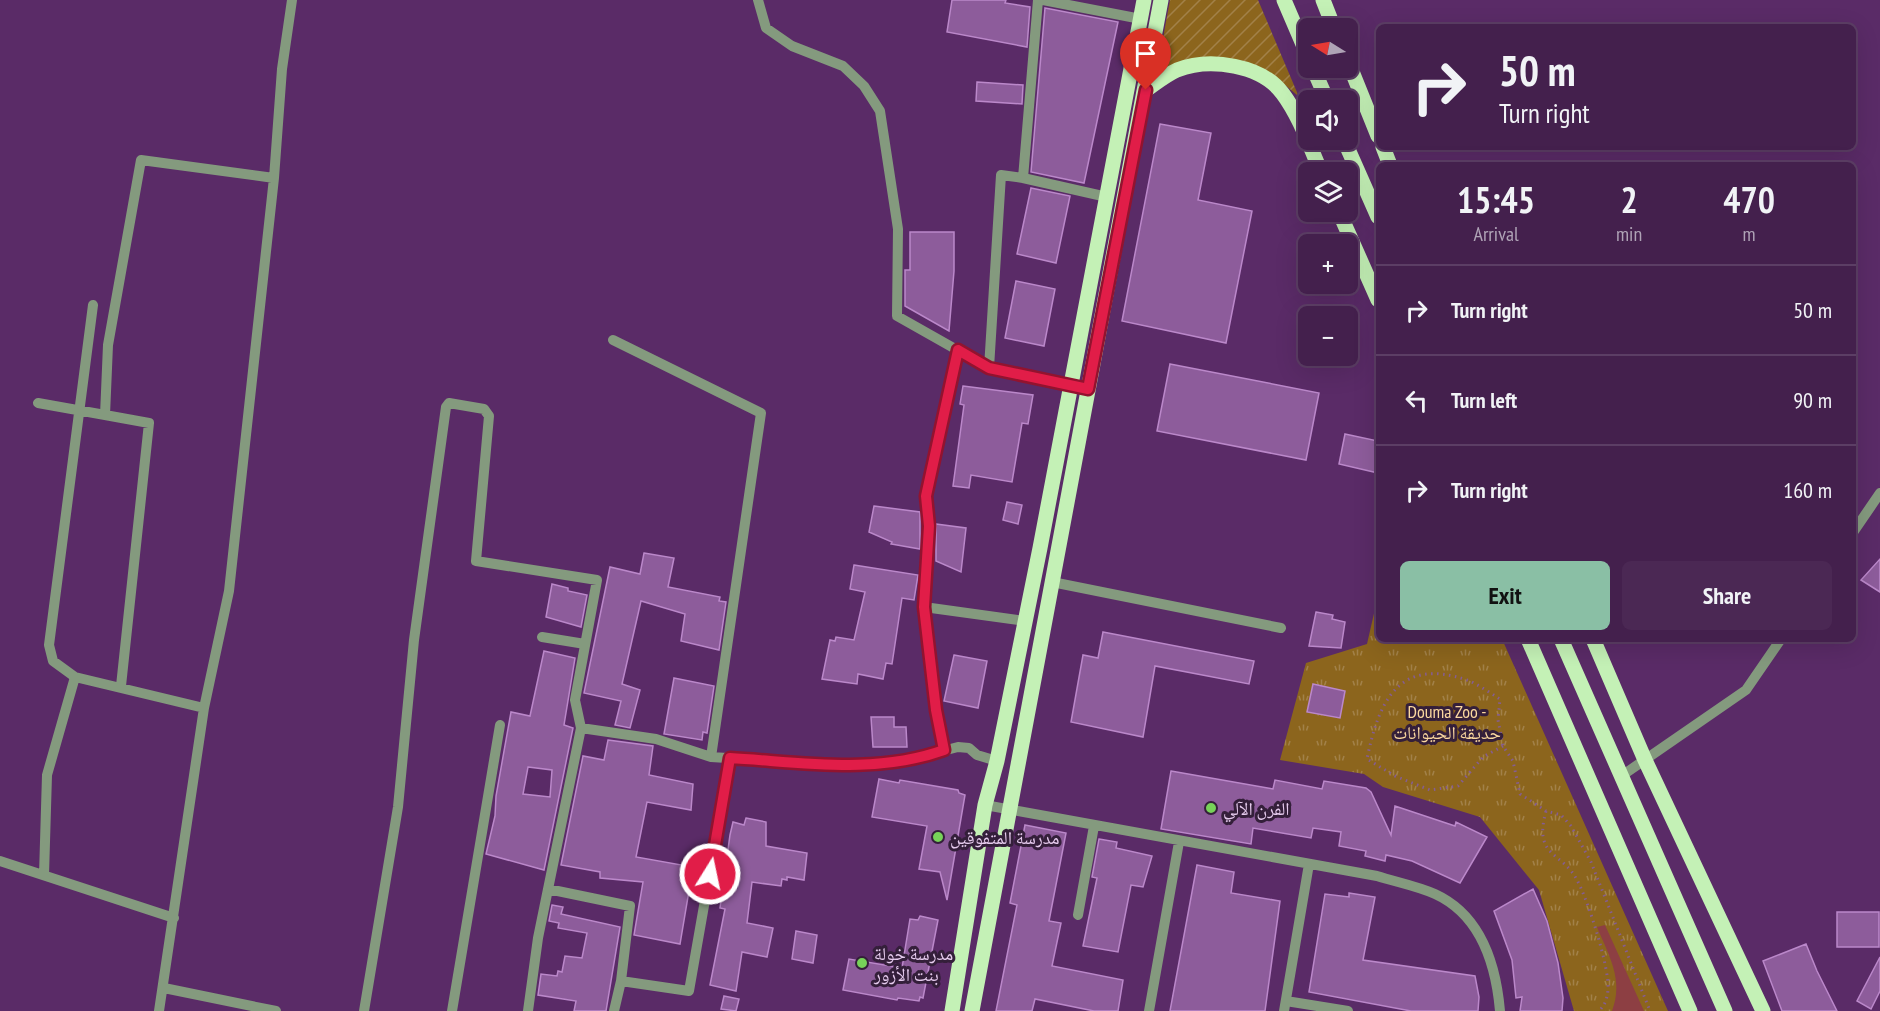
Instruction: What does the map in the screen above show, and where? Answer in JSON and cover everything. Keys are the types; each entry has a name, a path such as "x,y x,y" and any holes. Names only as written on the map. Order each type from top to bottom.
{"main road":[{"path":"952,1011 985,805 997,761 1025,621 1144,0"},
{"path":"972,1011 1012,809 1161,0"},
{"path":"1284,0 1298,33"},
{"path":"1323,0 1330,18"},
{"path":"1146,90 1170,73 1189,66 1230,66 1249,70 1268,80 1298,107"},
{"path":"1355,78 1376,131"},
{"path":"1348,150 1376,212"},
{"path":"1343,222 1376,295"},
{"path":"1529,642 1690,1011"},
{"path":"1562,642 1725,1011"},
{"path":"1594,642 1645,760 1763,1011"}],"street":[{"path":"159,1011 204,708 229,591 274,178 282,69 292,0"},
{"path":"758,0 765,28 792,46 843,66 864,86 880,111 897,230 897,316 989,368 1088,389"},
{"path":"1023,178 1041,0 1141,19"},
{"path":"105,415 108,345 141,160 274,178"},
{"path":"989,368 1001,175 1107,197"},
{"path":"93,305 49,645 53,661 75,676 204,708"},
{"path":"613,340 761,413 711,757"},
{"path":"944,750 936,710 924,607 929,526 926,496 958,350"},
{"path":"38,403 149,423 121,687"},
{"path":"364,1011 398,807 414,640 446,407 449,403 484,409 489,416 476,561 597,580 575,700 581,728 548,889 528,1011"},
{"path":"1856,528 1880,493"},
{"path":"1052,582 1281,628"},
{"path":"924,607 1025,621"},
{"path":"542,637 585,644"},
{"path":"1620,777 1746,690 1779,642"},
{"path":"44,875 47,775 75,676"},
{"path":"452,1011 500,725"},
{"path":"581,728 656,739 711,757 854,766 900,762 944,750 969,748 977,754 997,761"},
{"path":"621,981 689,991 730,758"},
{"path":"985,805 1179,842 1377,876 1436,894 1460,911 1480,933 1491,959 1500,1011"},
{"path":"1078,915 1094,826"},
{"path":"1149,1011 1179,842"},
{"path":"0,861 174,918"},
{"path":"1309,864 1285,1006 1348,1011"},
{"path":"548,889 630,906 621,981 614,1011"},
{"path":"164,988 276,1011"}],"path":[{"path":"1503,746 1483,757 1458,786 1430,790 1395,776 1367,759 1374,727 1393,690 1412,676 1425,673 1468,680 1500,699 1498,720 1503,746 1513,761 1520,794 1546,811 1561,815 1571,826 1591,862 1650,1011"},
{"path":"1546,811 1542,823 1548,849 1577,879 1603,957 1608,989 1605,1004 1599,1011"}],"green space":[{"path":"1170,0 1258,0 1298,96 1279,80 1247,62 1217,60 1156,76"},
{"name":"Douma Zoo - حديقة الحيوانات","path":"1376,605 1376,642 1503,642 1668,1011 1574,1011 1539,890 1480,817 1383,787 1364,774 1280,760 1306,663 1367,644"}],"shaded area":[{"path":"1605,925 1644,1011 1612,1011 1616,978 1597,927"}],"building":[{"path":"952,0 1006,0 1005,3 1030,7 1027,47 947,32"},
{"path":"1045,8 1118,22 1084,183 1031,172"},
{"path":"977,82 1023,85 1022,104 976,101"},
{"path":"1160,124 1211,133 1198,200 1252,211 1226,343 1122,321"},
{"path":"1031,188 1070,196 1056,263 1017,254"},
{"path":"910,232 954,232 954,271 949,331 905,306 905,270 910,270"},
{"path":"1016,281 1055,289 1044,346 1005,338"},
{"path":"1170,364 1319,393 1306,460 1157,431"},
{"path":"963,386 1033,395 1028,424 1022,423 1012,482 971,475 969,488 953,486 964,405 960,404"},
{"path":"1345,434 1376,441 1376,473 1339,464"},
{"path":"1007,502 1022,505 1018,524 1003,520"},
{"path":"874,506 920,512 920,549 891,544 892,542 869,532"},
{"path":"936,524 966,528 961,572 936,561"},
{"path":"644,553 674,558 668,587 720,597 719,601 726,602 719,650 681,641 685,614 641,601 622,684 640,690 630,728 615,725 621,701 584,693 610,567 640,574"},
{"path":"1880,559 1880,592 1861,580"},
{"path":"854,565 918,575 914,600 902,598 892,664 886,663 883,679 858,674 857,684 822,679 830,640 835,641 836,637 854,640 865,592 850,589"},
{"path":"552,584 568,588 568,591 587,595 581,627 546,617"},
{"path":"1316,612 1333,615 1332,619 1345,622 1341,648 1309,646"},
{"path":"1103,632 1254,661 1249,684 1155,666 1143,737 1071,722 1083,655 1098,658"},
{"path":"544,651 575,658 564,725 573,728 544,870 486,854 495,816 496,796 511,712 530,716","holes":["528,767 552,770 550,797 523,794"]},
{"path":"954,655 987,661 978,708 944,701"},
{"path":"674,678 714,686 707,733 703,732 702,740 664,734"},
{"path":"1313,684 1345,691 1340,718 1307,712"},
{"path":"871,717 894,717 894,727 906,727 907,747 873,747"},
{"path":"608,740 653,746 649,775 693,784 691,810 647,802 636,857 693,867 680,944 634,935 643,882 600,878 600,872 561,865 583,756 604,760"},
{"path":"1171,771 1273,789 1275,780 1322,789 1324,781 1366,788 1371,792 1391,835 1395,806 1455,826 1456,822 1487,837 1460,883 1412,861 1386,855 1385,861 1365,856 1366,851 1339,846 1341,832 1313,828 1311,838 1253,828 1251,844 1161,829"},
{"name":"مدرسة المتفوقين","path":"879,779 899,783 900,780 958,790 959,793 965,795 947,900 940,872 919,869 927,826 872,817"},
{"path":"746,818 766,822 766,846 807,853 804,880 787,877 787,880 782,879 781,886 752,882 747,923 773,928 767,957 742,952 736,991 710,985 725,909 720,908 730,835 733,822 744,825"},
{"path":"1025,825 1066,833 1049,921 1061,923 1052,966 1123,980 1118,1011 1094,1011 1035,999 1032,1011 996,1011 1017,905 1010,903"},
{"path":"1099,839 1117,842 1116,848 1152,856 1143,887 1131,885 1118,952 1083,946 1097,878 1092,877"},
{"path":"1197,865 1234,872 1231,893 1280,901 1265,1011 1170,1011"},
{"path":"1533,889 1547,921 1558,963 1563,998 1562,1011 1520,1011 1522,997 1516,998 1512,960 1494,911"},
{"path":"1349,893 1375,897 1363,960 1475,976 1479,997 1478,1011 1411,1011 1309,992 1325,894 1349,897"},
{"path":"552,905 563,907 561,914 620,927 606,1011 574,1011 576,1001 538,995 541,974 557,976 558,971 562,972 565,956 582,958 587,933 558,928 559,923 549,921"},
{"path":"1837,912 1879,912 1879,947 1837,947"},
{"name":"مدرسة خولة بنت الأزور","path":"920,916 938,920 923,998 920,997 919,1001 898,998 897,1000 843,990 849,959 902,968 910,919 918,920"},
{"path":"796,931 817,935 813,963 792,959"},
{"path":"1806,944 1837,1011 1782,1011 1763,961"},
{"path":"1880,957 1880,991 1871,1009 1857,1001"},
{"path":"724,996 739,999 736,1011 721,1009"}],"place":[{"name":"الفرن الآلي","path":"1211,808"},
{"name":"مدرسة المتفوقين","path":"938,837"},
{"name":"مدرسة خولة بنت الأزور","path":"862,963"}],"route":[{"path":"710,874 730,758 854,766 900,762 926,757 944,750 936,710 924,607 929,526 926,496 958,350 989,368 1088,389 1146,90"}]}
